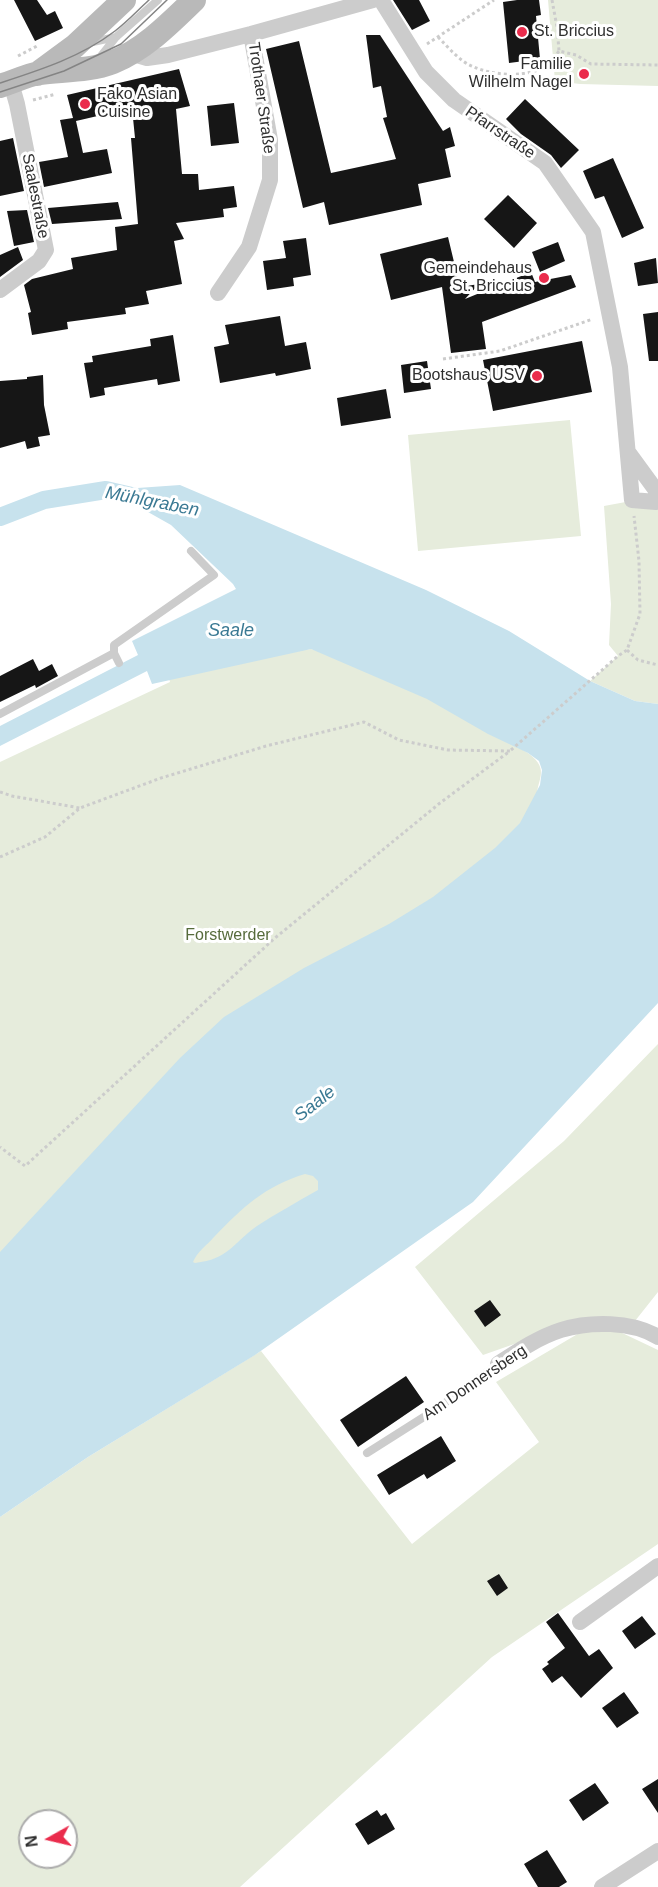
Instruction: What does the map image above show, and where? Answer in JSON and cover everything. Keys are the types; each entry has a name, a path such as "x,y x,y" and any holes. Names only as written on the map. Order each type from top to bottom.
{"main road":[{"path":"5,84 38,74 91,69 113,62 123,46 159,32 194,0"},
{"path":"38,74 75,46 121,3"}],"street":[{"name":"Trothaer Straße","path":"123,46 147,58 168,55 373,0"},
{"name":"Pfarrstraße","path":"381,0 426,72 454,100 545,163 593,232 620,367 632,500"},
{"name":"Trothaer Straße","path":"218,292 249,247 270,180 270,140 251,34"},
{"name":"Saalestraße","path":"0,290 39,261 46,250 17,104 5,84"},
{"path":"628,452 658,495 656,502 632,500"},
{"name":"Am Donnersberg","path":"498,1364 561,1330 593,1324 624,1326 658,1337"},
{"path":"580,1622 658,1566"},
{"path":"602,1887 658,1851"}],"lane":[{"path":"123,46 158,0"},
{"path":"121,3 114,24 123,46"},
{"path":"75,46 123,46"},
{"path":"119,663 114,653 114,645 217,578 191,551"},
{"path":"0,714 114,653"},
{"name":"Am Donnersberg","path":"367,1454 438,1408 498,1364"}],"path":[{"path":"413,53 494,0"},
{"path":"438,37 472,67 492,73 517,74 539,70 553,59 558,51 557,27 552,0"},
{"path":"558,51 576,55 591,64 658,65"},
{"path":"443,359 500,351 609,313"},
{"path":"0,1146 25,1166 275,938 440,803 510,751 627,650 640,614 639,561 632,500"},
{"path":"627,650 638,660 658,665"},
{"path":"0,857 45,837 80,808 161,778 255,749 364,722 399,740 448,750 510,751"},
{"path":"0,792 80,808"}],"green space":[{"path":"548,0 658,0 658,86 555,81"},
{"path":"570,420 581,536 418,551 408,435"},
{"path":"658,496 658,704 635,701 590,681 618,656 609,645 611,604 604,506"},
{"name":"Forstwerder","path":"311,649 386,673 528,753 535,759 541,770 537,801 308,1223 0,1358 0,762 170,682 166,667"},
{"path":"658,1044 658,1292 635,1321 591,1317 483,1355 415,1267 564,1141"},
{"path":"618,1331 658,1350 658,1544 492,1657 240,1887 0,1887 0,1517 88,1457 261,1351 412,1544 539,1442 496,1382 581,1332"}],"water":[{"name":"Saale","path":"180,485 426,590 509,631 590,681 635,701 658,704 658,1003 473,1202 255,1355 88,1457 0,1517 0,1252 180,1058 224,1017 304,968 389,924 433,897 495,848 520,823 540,785 542,770 539,761 528,753 488,734 427,699 311,649 152,684 147,671 0,746 0,726 138,655 132,641 236,589 171,525 109,490","holes":["305,1174 313,1176 318,1181 318,1190 257,1226 223,1254 206,1261 193,1262 225,1226 266,1191"]}],"building":[{"path":"14,0 37,0 47,15 55,11 63,28 35,41"},
{"path":"393,0 419,0 430,21 412,30"},
{"name":"St. Briccius","path":"539,0 541,15 536,16 540,59 509,63 503,2"},
{"path":"366,35 380,35 443,131 450,127 455,146 445,149 451,177 418,184 422,205 329,225 324,202 303,208 266,49 299,41 331,173 396,159 383,118 387,117 381,86 373,88"},
{"path":"179,69 190,106 176,109 182,174 198,174 199,190 234,186 237,207 223,209 224,217 176,223 184,239 174,241 182,284 146,291 149,304 125,308 126,314 67,322 68,329 32,335 28,313 31,312 24,285 32,279 73,269 71,258 117,250 115,227 138,224 131,138 135,138 132,108 76,121 83,153 107,149 112,173 44,187 39,162 68,157 60,120 73,118 67,95"},
{"path":"525,99 579,150 561,168 551,155 521,134 506,119"},
{"path":"234,103 239,143 211,146 207,106"},
{"path":"13,138 24,191 0,196 0,141"},
{"path":"613,158 644,228 622,238 604,196 595,199 583,171"},
{"path":"508,195 537,223 514,248 484,219"},
{"path":"118,202 122,219 52,224 48,208"},
{"path":"27,210 34,242 14,246 7,211"},
{"path":"448,237 460,287 479,284 465,299 531,272 535,282 571,275 576,287 482,322 486,349 451,353 442,287 391,300 380,254"},
{"path":"306,238 311,275 293,278 294,286 267,290 263,261 286,258 283,241"},
{"path":"558,242 565,261 540,272 532,252"},
{"path":"18,247 23,260 0,277 0,255"},
{"path":"656,258 658,283 638,286 634,263"},
{"path":"658,312 658,361 649,361 643,314"},
{"path":"280,316 285,346 306,342 311,369 220,383 214,347 229,344 225,325"},
{"path":"173,335 180,381 158,385 157,379 104,388 105,395 90,398 84,363 93,362 92,356 151,346 150,339"},
{"name":"Bootshaus USV","path":"582,341 592,392 493,411 483,360"},
{"path":"427,361 431,389 404,393 401,365"},
{"path":"43,375 44,405 50,435 38,437 40,446 27,449 25,441 0,448 0,381"},
{"path":"386,389 391,418 341,426 337,398"},
{"path":"33,659 39,671 52,664 58,676 36,688 35,685 0,702 0,676"},
{"path":"490,1300 501,1315 485,1327 474,1311"},
{"path":"406,1376 424,1402 358,1447 340,1420"},
{"path":"441,1436 456,1461 427,1479 424,1474 389,1495 377,1475"},
{"path":"499,1574 508,1588 497,1596 487,1581"},
{"path":"558,1613 589,1656 599,1649 613,1668 581,1698 562,1676 552,1683 542,1669 565,1648 546,1622"},
{"path":"642,1616 656,1634 635,1649 622,1631"},
{"path":"624,1692 639,1713 617,1728 602,1708"},
{"path":"658,1779 658,1813 642,1789"},
{"path":"595,1783 609,1803 583,1821 569,1800"},
{"path":"377,1810 381,1816 386,1813 395,1829 368,1845 355,1824"},
{"path":"547,1850 567,1882 559,1887 538,1887 524,1864"}],"waterway":[{"name":"Mühlgraben","path":"0,517 44,500 106,490 136,497"}],"tram line":[{"path":"0,83 45,68 88,48 119,27 149,0"},
{"path":"0,92 64,71 121,44 167,0"}],"place":[{"name":"St. Briccius","path":"522,32"},
{"name":"Familie Wilhelm Nagel","path":"584,74"},
{"name":"Fako Asian Cuisine","path":"85,104"},
{"name":"Gemeindehaus St. Briccius","path":"544,278"},
{"name":"Bootshaus USV","path":"537,376"}]}
